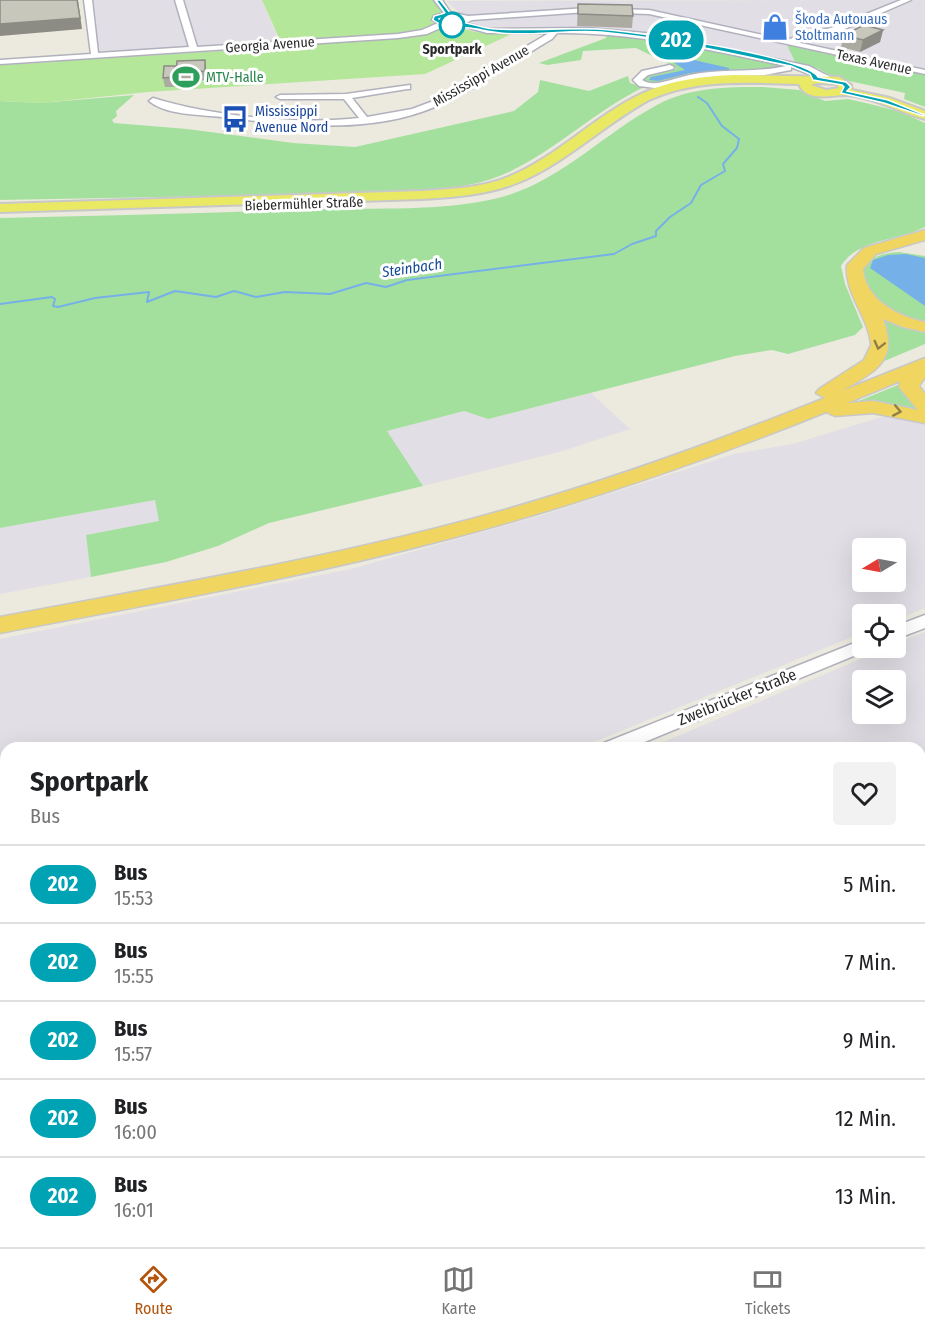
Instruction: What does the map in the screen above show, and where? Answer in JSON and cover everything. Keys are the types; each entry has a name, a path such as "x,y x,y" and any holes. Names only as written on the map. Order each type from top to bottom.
{"highway":[{"path":"826,393 867,368 881,346 880,328 855,280 855,265 864,255 925,235"},
{"path":"879,249 925,252"},
{"path":"861,292 886,314 900,321 925,327"},
{"path":"0,610 289,556 503,505 628,465 826,393 925,352"},
{"path":"925,366 910,380 909,387 925,406"},
{"path":"0,625 295,567 441,534 587,492 798,417 925,366"},
{"path":"798,417 861,407 889,409 925,417"}],"main road":[{"path":"0,208 398,196 474,190 502,184 532,171 632,104 663,89 688,82 727,78 809,82 830,79 844,83 845,90"},
{"name":"Biebermühler Straße","path":"0,213 462,198 515,187 540,175 649,102 680,89 737,81 809,82"},
{"path":"809,82 822,93 845,90 925,110"},
{"path":"845,90 925,115"}],"street":[{"path":"88,0 95,57"},
{"path":"179,0 194,51"},
{"path":"438,0 448,14 487,31 555,30 640,34 793,65 814,70 830,79"},
{"path":"593,0 595,9"},
{"path":"889,0 904,1"},
{"path":"786,43 837,29 904,1"},
{"name":"Texas Avenue","path":"465,21 595,9 674,16 786,43 925,72"},
{"path":"443,24 436,18 448,14"},
{"name":"Georgia Avenue","path":"0,62 406,36 443,24 465,21"},
{"name":"Mississippi Avenue","path":"153,101 176,108 302,125 331,125 366,121 422,109 439,102 549,37 555,30"},
{"path":"669,67 645,73 637,80 644,85 654,87 696,76 776,70 793,65 812,72 809,82"},
{"path":"280,97 346,96 406,87"},
{"path":"346,96 366,121"},
{"path":"906,629 925,621"},
{"name":"Zweibrücker Straße","path":"626,742 852,650"}],"shaded area":[{"path":"89,0 262,0 280,43 284,47 93,59"},
{"path":"925,0 925,75 788,45 796,64 640,32 565,27 477,27 468,24 473,23 470,16 460,13 446,1"},
{"path":"591,393 630,429 559,452 423,486 386,431 464,411 488,419"},
{"path":"891,414 925,422 925,608 906,616 906,604 852,604 852,637 594,742 0,742 0,639 351,569 543,515 734,454 793,444"},
{"path":"155,500 160,521 86,535 91,577 0,594 0,528"},
{"path":"925,632 925,742 663,742 863,658 906,658 906,640"}],"green space":[{"path":"262,0 433,0 443,14 432,17 431,22 481,33 516,32 425,74 148,92 41,103 0,101 0,65 54,62 54,58 93,56 94,59 283,47"},
{"path":"606,33 648,37 784,66 775,69 711,73 651,85 642,81 643,77 677,68 636,48 583,51 581,60 547,65 539,63 606,38"},
{"path":"787,45 925,75 925,107 904,99 905,93 835,78 817,68 796,64"},
{"path":"628,76 630,83 644,87 528,162 500,176 467,185 421,192 0,200 0,101 41,103 134,95 116,111 117,116 112,120 114,123 187,129 293,143 355,147 514,111 538,92 540,80 589,91"},
{"path":"763,87 799,90 825,101 848,99 901,112 925,123 925,227 867,245 848,257 841,266 845,284 863,327 855,335 788,354 772,350 735,356 488,419 464,411 387,431 423,486 269,523 218,546 166,562 91,577 86,535 159,521 155,500 0,528 0,218 408,208 474,203 517,192 538,183 637,117 670,99 709,89"},
{"path":"899,252 925,256 925,324 893,314 872,296 866,286 863,276 865,267 871,260"},
{"path":"879,313 925,331 925,344 882,362 887,337"},
{"path":"905,382 925,411 854,403"}],"water":[{"path":"681,57 729,68 729,70 690,73 658,81 649,80 651,77 685,70 667,58"},
{"path":"906,254 925,258 925,306 870,268 873,260 888,255"}],"building":[{"path":"0,0 77,0 80,18 0,24"},
{"path":"578,4 632,5 633,16 578,14"},
{"path":"864,25 883,30 863,40 844,35"},
{"path":"205,60 205,71 176,72 177,61"},
{"path":"164,66 175,66 174,77 163,78"}],"waterway":[{"name":"Steinbach","path":"0,304 52,297 55,299 53,306 58,307 95,298 149,292 147,302 175,291 216,297 234,291 256,297 285,292 330,294 366,283 386,287 407,280 614,254 632,244 656,236 656,231 670,217 691,203 701,185 725,171 723,164 737,148 739,139 722,126 707,103 698,97"}],"bus line":[{"name":"202","path":"439,0 448,14 436,18 443,24 462,24 487,31 599,30 676,40 793,65 812,72 815,79 830,79 844,83 848,87 843,92 886,101 925,115"}],"place":[{"name":"Sportpark","path":"452,25"},
{"name":"Škoda Autouaus Stoltmann","path":"775,27"},
{"name":"MTV-Halle","path":"186,77"},
{"name":"Mississippi Avenue Nord","path":"235,119"}]}
